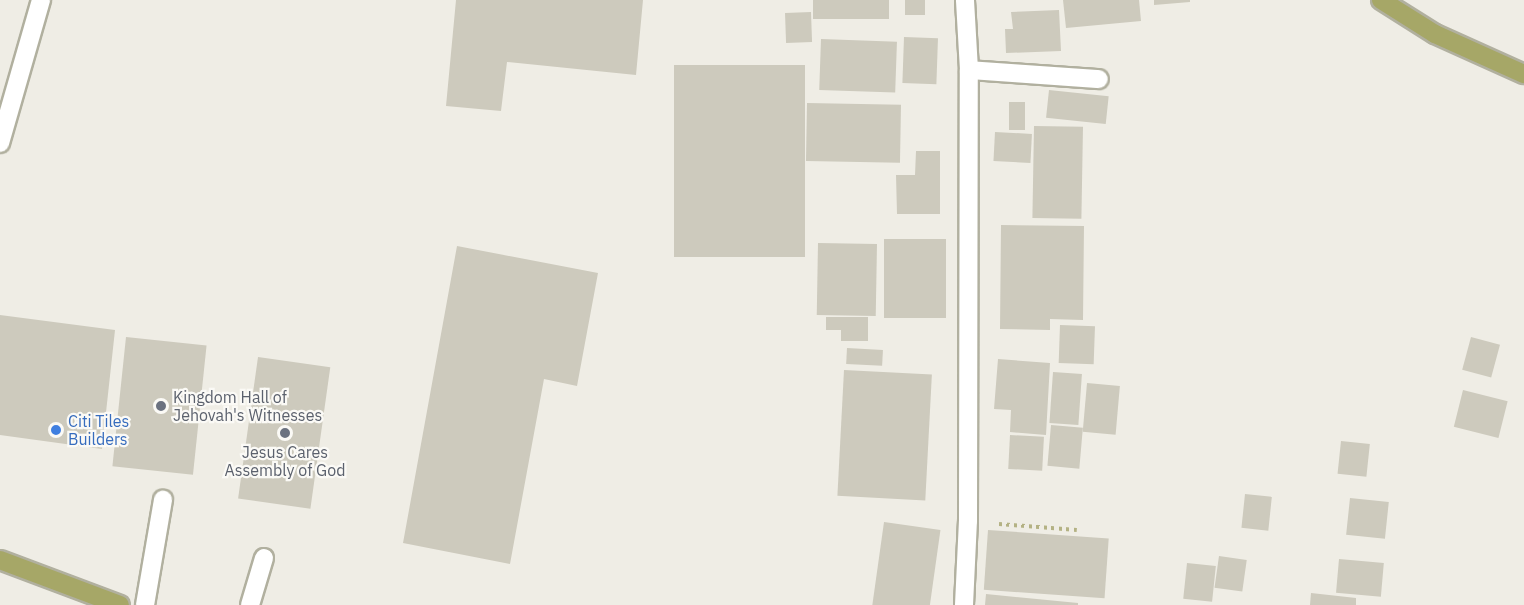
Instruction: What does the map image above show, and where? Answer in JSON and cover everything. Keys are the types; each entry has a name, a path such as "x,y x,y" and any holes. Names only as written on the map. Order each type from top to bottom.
{"main road":[{"path":"1386,2 1435,34 1524,74"},
{"path":"0,560 120,605"}],"street":[{"path":"0,143 41,0"},
{"path":"964,605 968,521 969,70 965,0"},
{"path":"969,70 1099,79"},
{"path":"145,605 163,500"},
{"path":"250,605 264,558"}],"path":[{"path":"968,521 1077,530"}],"building":[{"path":"456,0 643,0 636,75 507,62 501,111 446,106"},
{"path":"813,0 889,0 889,19 813,19"},
{"path":"905,0 925,0 925,15 905,15"},
{"path":"1063,0 1139,0 1141,21 1066,28"},
{"path":"1154,0 1190,0 1190,2 1154,5"},
{"path":"1059,10 1061,51 1006,53 1005,29 1013,29 1011,12"},
{"path":"811,12 812,42 786,43 785,13"},
{"path":"904,37 938,38 936,84 902,83"},
{"path":"821,39 897,42 895,93 819,90"},
{"path":"674,65 805,65 805,257 674,257"},
{"path":"1049,90 1109,96 1106,124 1046,118"},
{"path":"1009,102 1025,102 1025,130 1009,130"},
{"path":"807,103 901,105 900,163 806,161"},
{"path":"1034,126 1083,127 1081,219 1032,218"},
{"path":"995,132 1032,134 1030,163 993,161"},
{"path":"916,151 940,151 940,214 897,214 896,175 915,175"},
{"path":"1001,225 1084,226 1083,320 1050,319 1050,330 1000,329"},
{"path":"884,239 946,239 946,318 884,318"},
{"path":"818,243 877,244 876,316 817,315"},
{"path":"457,246 598,273 577,386 544,379 510,564 403,543"},
{"path":"0,315 115,330 102,449 0,435"},
{"path":"826,317 868,317 868,341 841,341 841,330 826,330"},
{"path":"1060,325 1095,326 1094,364 1059,363"},
{"name":"Kingdom Hall of Jehovah's Witnesses","path":"126,337 207,345 193,475 112,466"},
{"path":"1471,337 1500,345 1491,378 1462,370"},
{"path":"847,348 883,350 882,366 846,364"},
{"name":"Jesus Cares Assembly of God","path":"258,357 330,367 310,509 238,499"},
{"path":"998,359 1050,363 1046,435 1010,432 1011,410 994,409"},
{"path":"844,370 932,375 925,500 837,496"},
{"path":"1053,372 1082,374 1078,425 1049,423"},
{"path":"1087,383 1120,386 1116,435 1083,432"},
{"path":"1463,390 1508,401 1498,438 1454,427"},
{"path":"1051,425 1083,428 1079,469 1047,466"},
{"path":"1010,435 1044,437 1042,471 1008,469"},
{"path":"1341,441 1370,444 1366,477 1338,474"},
{"path":"1245,494 1272,497 1268,531 1241,528"},
{"path":"1350,498 1389,502 1385,539 1346,535"},
{"path":"884,522 940,530 930,605 872,605"},
{"path":"988,530 1109,538 1105,598 984,590"},
{"path":"1219,556 1247,560 1242,592 1215,588"},
{"path":"1339,559 1384,563 1381,597 1336,593"},
{"path":"1187,563 1216,566 1212,602 1183,599"},
{"path":"1311,593 1356,598 1356,605 1310,605"},
{"path":"986,594 1078,603 1078,605 985,605"}],"place":[{"name":"Kingdom Hall of Jehovah's Witnesses","path":"161,406"},
{"name":"Citi Tiles Builders","path":"56,430"},
{"name":"Jesus Cares Assembly of God","path":"285,433"}]}
